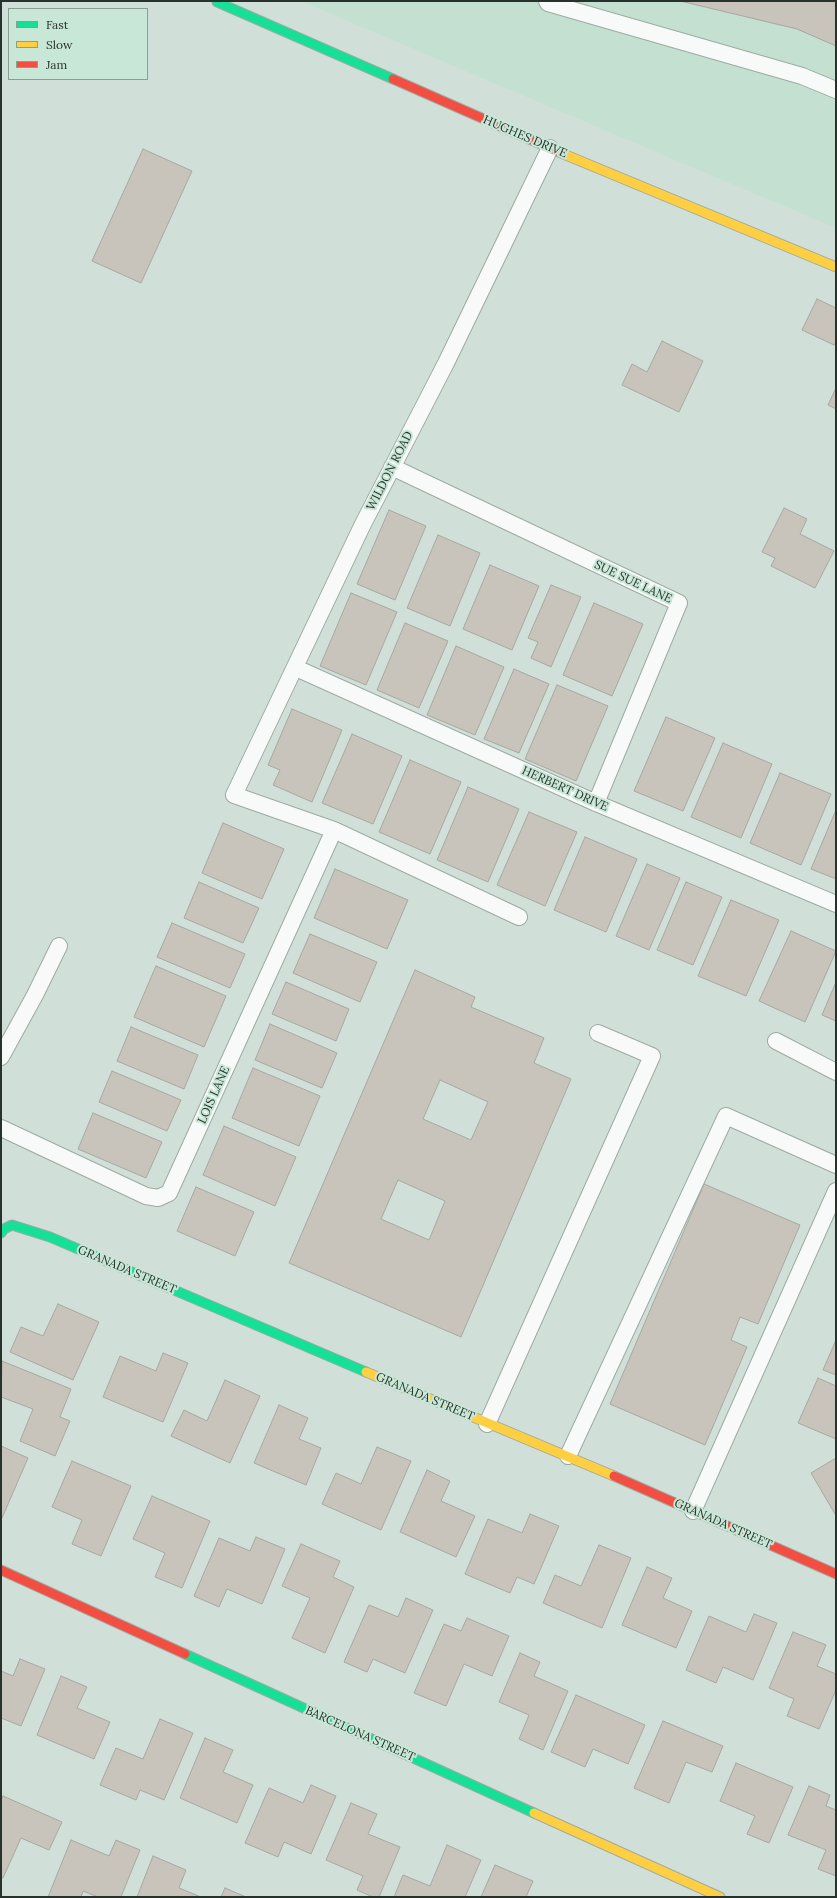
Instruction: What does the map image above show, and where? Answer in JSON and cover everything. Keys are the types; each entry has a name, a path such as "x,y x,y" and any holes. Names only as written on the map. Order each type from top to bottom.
{"street":[{"name":"HUGHES DRIVE","path":"217,2 550,148 836,267"},
{"name":"GRANADA STREET","path":"1,1233 4,1229 12,1225 50,1237 487,1424 568,1456 836,1574"},
{"name":"BARCELONA STREET","path":"1,1570 720,1897"}],"lane":[{"path":"547,1 548,3 802,76 836,90"},
{"name":"WILDON ROAD","path":"334,830 234,795 392,467 446,363 550,148"},
{"name":"SUE SUE LANE","path":"392,467 679,603 596,803"},
{"name":"HERBERT DRIVE","path":"296,668 596,803 836,904"},
{"path":"334,830 518,917"},
{"name":"LOIS LANE","path":"1,1128 146,1196 158,1198 168,1193 334,830"},
{"path":"1,1057 35,995 59,946"},
{"path":"487,1424 652,1056 598,1033"},
{"path":"776,1041 836,1072"},
{"path":"568,1456 726,1116 836,1165"},
{"path":"693,1511 836,1191"}],"shaded area":[{"path":"301,1 836,1 836,228 616,135"}],"building":[{"path":"680,1 836,1 836,46 797,29"},
{"path":"143,149 192,171 141,283 92,261"},
{"path":"817,299 836,308 836,342 834,345 802,330"},
{"path":"662,341 703,361 679,412 622,385 632,364 647,372"},
{"path":"836,388 836,409 828,405"},
{"path":"784,508 807,519 800,534 834,551 815,588 771,566 775,558 762,552"},
{"path":"389,510 426,526 395,600 357,584"},
{"path":"438,535 480,553 450,626 407,608"},
{"path":"490,565 539,586 512,650 463,629"},
{"path":"551,585 581,597 551,667 531,658 538,642 528,638"},
{"path":"351,593 397,612 366,685 320,666"},
{"path":"594,603 643,624 612,696 563,675"},
{"path":"405,623 448,641 419,708 377,690"},
{"path":"456,646 504,667 475,735 427,715"},
{"path":"514,669 549,684 519,753 484,739"},
{"path":"557,685 608,706 576,781 525,759"},
{"path":"292,709 342,730 312,802 273,785 280,770 268,765"},
{"path":"666,717 715,738 683,811 634,791"},
{"path":"352,734 402,756 373,824 322,803"},
{"path":"723,743 772,764 741,838 691,817"},
{"path":"410,760 461,782 430,854 379,832"},
{"path":"780,773 831,794 801,865 750,843"},
{"path":"468,787 519,809 488,882 437,860"},
{"path":"836,810 836,879 811,869"},
{"path":"529,812 577,832 545,906 497,885"},
{"path":"223,823 284,849 262,899 202,873"},
{"path":"585,837 637,859 606,932 554,910"},
{"path":"647,864 680,878 649,950 616,936"},
{"path":"335,869 408,900 387,949 314,918"},
{"path":"199,882 259,908 243,943 184,918"},
{"path":"686,882 722,897 693,965 657,950"},
{"path":"731,900 779,920 746,996 698,976"},
{"path":"172,923 245,954 230,988 157,957"},
{"path":"791,931 836,951 805,1022 759,1001"},
{"path":"310,934 377,962 360,1002 293,973"},
{"path":"156,966 226,996 204,1047 134,1017"},
{"path":"415,970 475,997 471,1007 544,1038 534,1063 571,1079 461,1337 289,1263","holes":["440,1080 488,1102 471,1140 423,1119","398,1180 445,1201 429,1240 381,1219"]},
{"path":"286,982 349,1009 336,1041 272,1014"},
{"path":"836,982 836,1021 822,1015"},
{"path":"270,1024 337,1053 322,1088 255,1060"},
{"path":"131,1027 198,1055 184,1089 117,1061"},
{"path":"253,1068 320,1096 299,1146 232,1118"},
{"path":"112,1071 181,1100 167,1131 99,1102"},
{"path":"93,1113 162,1142 146,1178 78,1149"},
{"path":"224,1126 296,1157 275,1206 203,1175"},
{"path":"704,1184 800,1225 758,1324 740,1317 731,1340 747,1347 705,1445 610,1404"},
{"path":"196,1187 254,1212 235,1256 177,1231"},
{"path":"58,1304 99,1322 73,1380 10,1352 21,1327 43,1336"},
{"path":"836,1340 836,1375 823,1370"},
{"path":"163,1353 188,1363 163,1422 103,1397 120,1356 156,1371"},
{"path":"2,1361 71,1389 60,1417 70,1421 55,1456 20,1441 33,1409 1,1397"},
{"path":"818,1378 836,1386 836,1439 798,1423"},
{"path":"225,1380 260,1396 230,1463 171,1436 184,1410 207,1421"},
{"path":"279,1405 308,1418 299,1439 321,1448 306,1485 254,1463"},
{"path":"1,1446 28,1458 2,1518 1,1518"},
{"path":"377,1447 411,1461 381,1530 322,1504 336,1473 361,1484"},
{"path":"836,1458 836,1514 835,1514 811,1473"},
{"path":"72,1461 131,1486 101,1556 72,1544 82,1520 52,1507"},
{"path":"427,1470 450,1481 441,1501 475,1516 456,1557 400,1532"},
{"path":"152,1496 210,1521 182,1588 155,1577 165,1553 133,1539"},
{"path":"530,1514 559,1526 534,1584 517,1577 510,1593 465,1574 488,1519 522,1533"},
{"path":"256,1537 285,1549 262,1604 227,1589 219,1607 194,1596 219,1538 250,1551"},
{"path":"301,1544 340,1561 333,1577 354,1587 325,1653 292,1638 310,1598 282,1586"},
{"path":"599,1545 631,1558 602,1628 543,1603 555,1575 581,1586"},
{"path":"647,1567 672,1578 663,1598 692,1611 676,1648 622,1625"},
{"path":"406,1598 433,1610 405,1673 373,1659 367,1672 344,1662 369,1605 398,1617"},
{"path":"754,1614 777,1623 753,1680 723,1667 716,1683 686,1670 709,1616 746,1632"},
{"path":"467,1618 509,1636 492,1676 464,1664 446,1706 414,1693 444,1624 461,1631"},
{"path":"793,1632 826,1645 817,1666 836,1674 836,1690 819,1729 787,1716 794,1699 769,1688"},
{"path":"520,1653 540,1662 534,1676 568,1691 543,1750 519,1739 529,1715 499,1702"},
{"path":"20,1659 45,1669 21,1726 1,1718 1,1671 13,1676"},
{"path":"61,1676 87,1687 77,1708 110,1722 94,1759 37,1735"},
{"path":"576,1695 645,1725 628,1764 593,1749 585,1767 551,1752"},
{"path":"160,1719 193,1733 164,1800 140,1790 136,1800 100,1785 116,1748 143,1759"},
{"path":"663,1721 723,1746 712,1772 686,1762 669,1803 634,1788"},
{"path":"205,1738 233,1750 223,1772 253,1785 237,1823 180,1798"},
{"path":"736,1763 793,1787 769,1843 747,1834 755,1816 720,1801"},
{"path":"311,1785 336,1796 311,1854 284,1842 278,1857 245,1843 269,1788 303,1803"},
{"path":"809,1786 830,1795 826,1806 836,1810 836,1876 818,1869 826,1850 788,1835"},
{"path":"3,1796 62,1822 49,1850 21,1838 3,1878 1,1877 1,1800"},
{"path":"351,1803 377,1814 368,1834 400,1847 379,1897 373,1897 357,1890 363,1876 326,1860"},
{"path":"71,1840 109,1856 116,1840 140,1850 121,1897 98,1897 83,1891 81,1897 48,1897"},
{"path":"447,1845 481,1860 465,1897 394,1897 403,1875 430,1886"},
{"path":"153,1856 186,1870 179,1888 201,1897 137,1897"},
{"path":"495,1865 533,1881 526,1897 481,1897"},
{"path":"225,1888 246,1897 221,1897"}],"traffic: fast":[{"path":"217,2 393,79"},
{"path":"1,1233 4,1229 12,1225 50,1237 366,1372"},
{"path":"185,1654 534,1813"}],"traffic: slow":[{"path":"561,153 836,267"},
{"path":"366,1372 614,1476"},
{"path":"534,1813 720,1897"}],"traffic: jam":[{"path":"393,79 561,153"},
{"path":"614,1476 836,1574"},
{"path":"1,1570 185,1654"}]}
